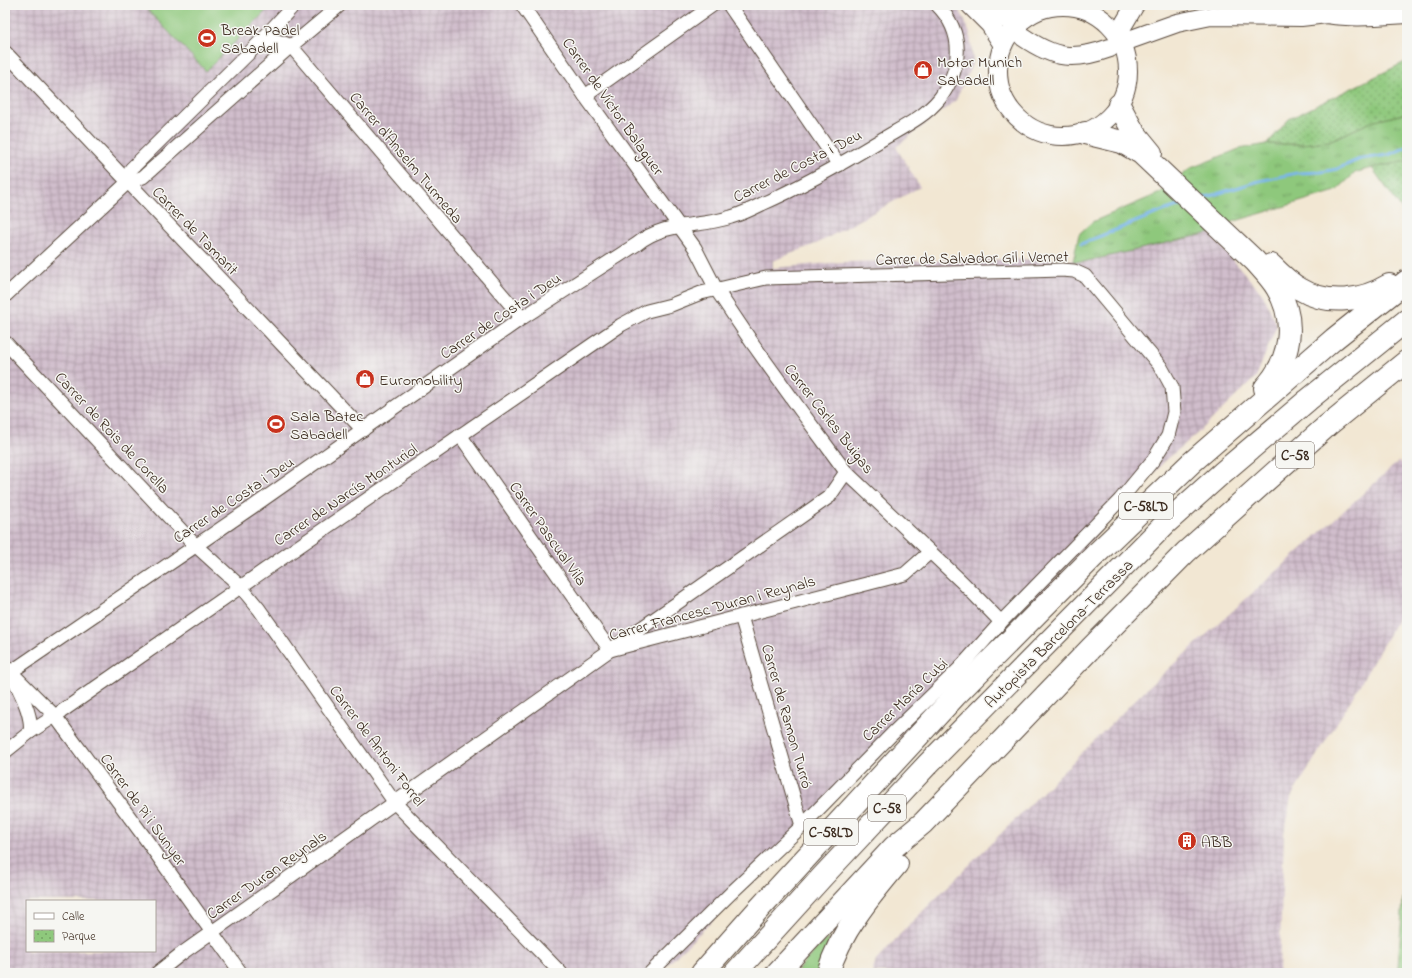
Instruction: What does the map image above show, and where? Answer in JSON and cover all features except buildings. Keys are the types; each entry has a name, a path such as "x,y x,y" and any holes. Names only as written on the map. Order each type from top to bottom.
{"highway":[{"path":"1119,105 1133,131 1167,173"},
{"path":"1085,133 1114,139 1131,146 1141,153 1167,173 1285,279 1314,296 1327,299 1354,299 1380,290 1407,274"},
{"path":"1191,463 1267,386 1280,368 1289,339 1286,306 1276,287 1256,261 1220,222"},
{"name":"C-58LD","path":"702,973 757,911 955,696 1029,621 1191,463 1334,339 1407,281"},
{"name":"Autopista Barcelona-Terrassa","path":"735,973 927,765 1166,523 1308,400 1407,320"},
{"name":"Autopista Barcelona-Terrassa","path":"777,973 894,847 923,823 1096,643 1186,552 1328,425 1407,361"},
{"path":"905,752 1166,523"},
{"path":"828,973 838,947 860,911 876,889 903,858 923,823"},
{"path":"839,973 850,928"}],"street":[{"path":"128,183 131,169 256,46 294,5"},
{"path":"5,296 128,183 144,177 291,46 340,5"},
{"name":"Carrer de Víctor Balaguer","path":"522,5 679,227"},
{"path":"585,96 713,5"},
{"path":"729,5 839,165"},
{"path":"970,5 990,25 1003,45"},
{"path":"990,5 1007,13 1028,16"},
{"path":"1101,18 1128,5"},
{"path":"1121,41 1124,23 1135,5"},
{"path":"1288,5 1328,10 1343,16 1407,14"},
{"path":"1023,37 1042,49 1054,54 1069,56 1092,54 1121,41 1177,23 1211,16 1301,17 1328,10 1366,5"},
{"path":"1065,6 1084,9 1101,18 1112,28 1121,41 1126,53 1128,64 1128,74 1124,95 1114,112 1102,123 1085,133 1066,136 1045,134 1026,125 1018,118 1006,102 999,84 998,64 1003,45 1013,29 1028,16 1046,8 1065,6"},
{"name":"Carrer de Costa i Deu","path":"7,671 196,545 522,318 646,237 670,228 731,218 786,193 839,165 919,117 939,98 954,74 958,53 954,31 940,8"},
{"path":"256,46 269,40 280,41 291,46"},
{"name":"Carrer d'Anselm Turmeda","path":"291,46 522,318"},
{"name":"Carrer de Tamarit","path":"5,52 363,430"},
{"name":"Carrer Carles Buigas","path":"679,227 695,248 716,289 801,411 846,472 1001,622"},
{"name":"Carrer de Salvador Gil i Vernet","path":"716,289 766,278 1062,270 1074,271 1085,276 1161,367 1172,386 1174,412 1168,436"},
{"name":"Carrer de Narcís Monturiol","path":"5,752 30,732 240,586 621,325 647,311 671,305 697,294 716,289"},
{"name":"Carrer de Rois de Corella","path":"5,342 196,545"},
{"name":"Carrer Pascual Vila","path":"460,435 610,650"},
{"name":"Carrer María Cubi","path":"650,973 802,826 892,734 958,670 1001,622 1120,500 1154,459 1168,436"},
{"path":"610,650 829,497 846,472"},
{"name":"Carrer de Antoni Forrel","path":"196,545 240,586 259,609 395,803 561,973"},
{"name":"Carrer Francesc Duran i Reynals","path":"395,803 610,650 905,574 930,552"},
{"name":"Carrer de Ramon Turró","path":"741,616 802,826"},
{"path":"7,671 30,716 30,732"},
{"name":"Carrer de Pi i Sunyer","path":"7,671 55,716 145,838 241,973"},
{"name":"Carrer Duran Reynals","path":"157,973 181,954 395,803"}],"shaded area":[{"path":"5,5 954,5 963,16 970,34 973,62 956,100 896,147 920,187 818,243 773,261 773,268 842,262 1055,259 1083,262 1210,233 1263,295 1277,325 1256,377 1200,431 1164,462 1008,630 659,973 5,973"},
{"path":"1399,461 1407,469 1407,603 1348,705 1291,797 1284,833 1279,973 872,973 876,961 903,931 1146,689"}],"green space":[{"name":"Break Padel Sabadell","path":"143,5 272,5 206,71"},
{"path":"1407,61 1407,113 1371,122 1329,141 1302,144 1267,144 1289,119"},
{"path":"1407,113 1407,161 1355,173 1336,191 1232,222 1210,233 1083,262 1073,261 1079,234 1092,222 1160,193 1191,168 1239,149 1267,144 1302,144 1329,141 1371,122"},
{"path":"1407,161 1407,215 1406,215 1372,168"},
{"path":"1407,846 1407,973 1398,973 1398,966"},
{"path":"830,937 819,973 795,973 816,949"}],"waterway":[{"path":"1200,199 1259,181 1297,173 1321,172 1337,169 1360,159 1388,155 1407,147"},
{"path":"1081,244 1160,212 1184,204"}],"tunnel":[{"path":"1007,20 1023,37"}],"place":[{"name":"Break Padel Sabadell","path":"207,38"},
{"name":"Motor Munich Sabadell","path":"923,70"},
{"name":"Euromobility","path":"365,379"},
{"name":"Sala Batec Sabadell","path":"276,424"},
{"name":"ABB","path":"1187,841"}]}
